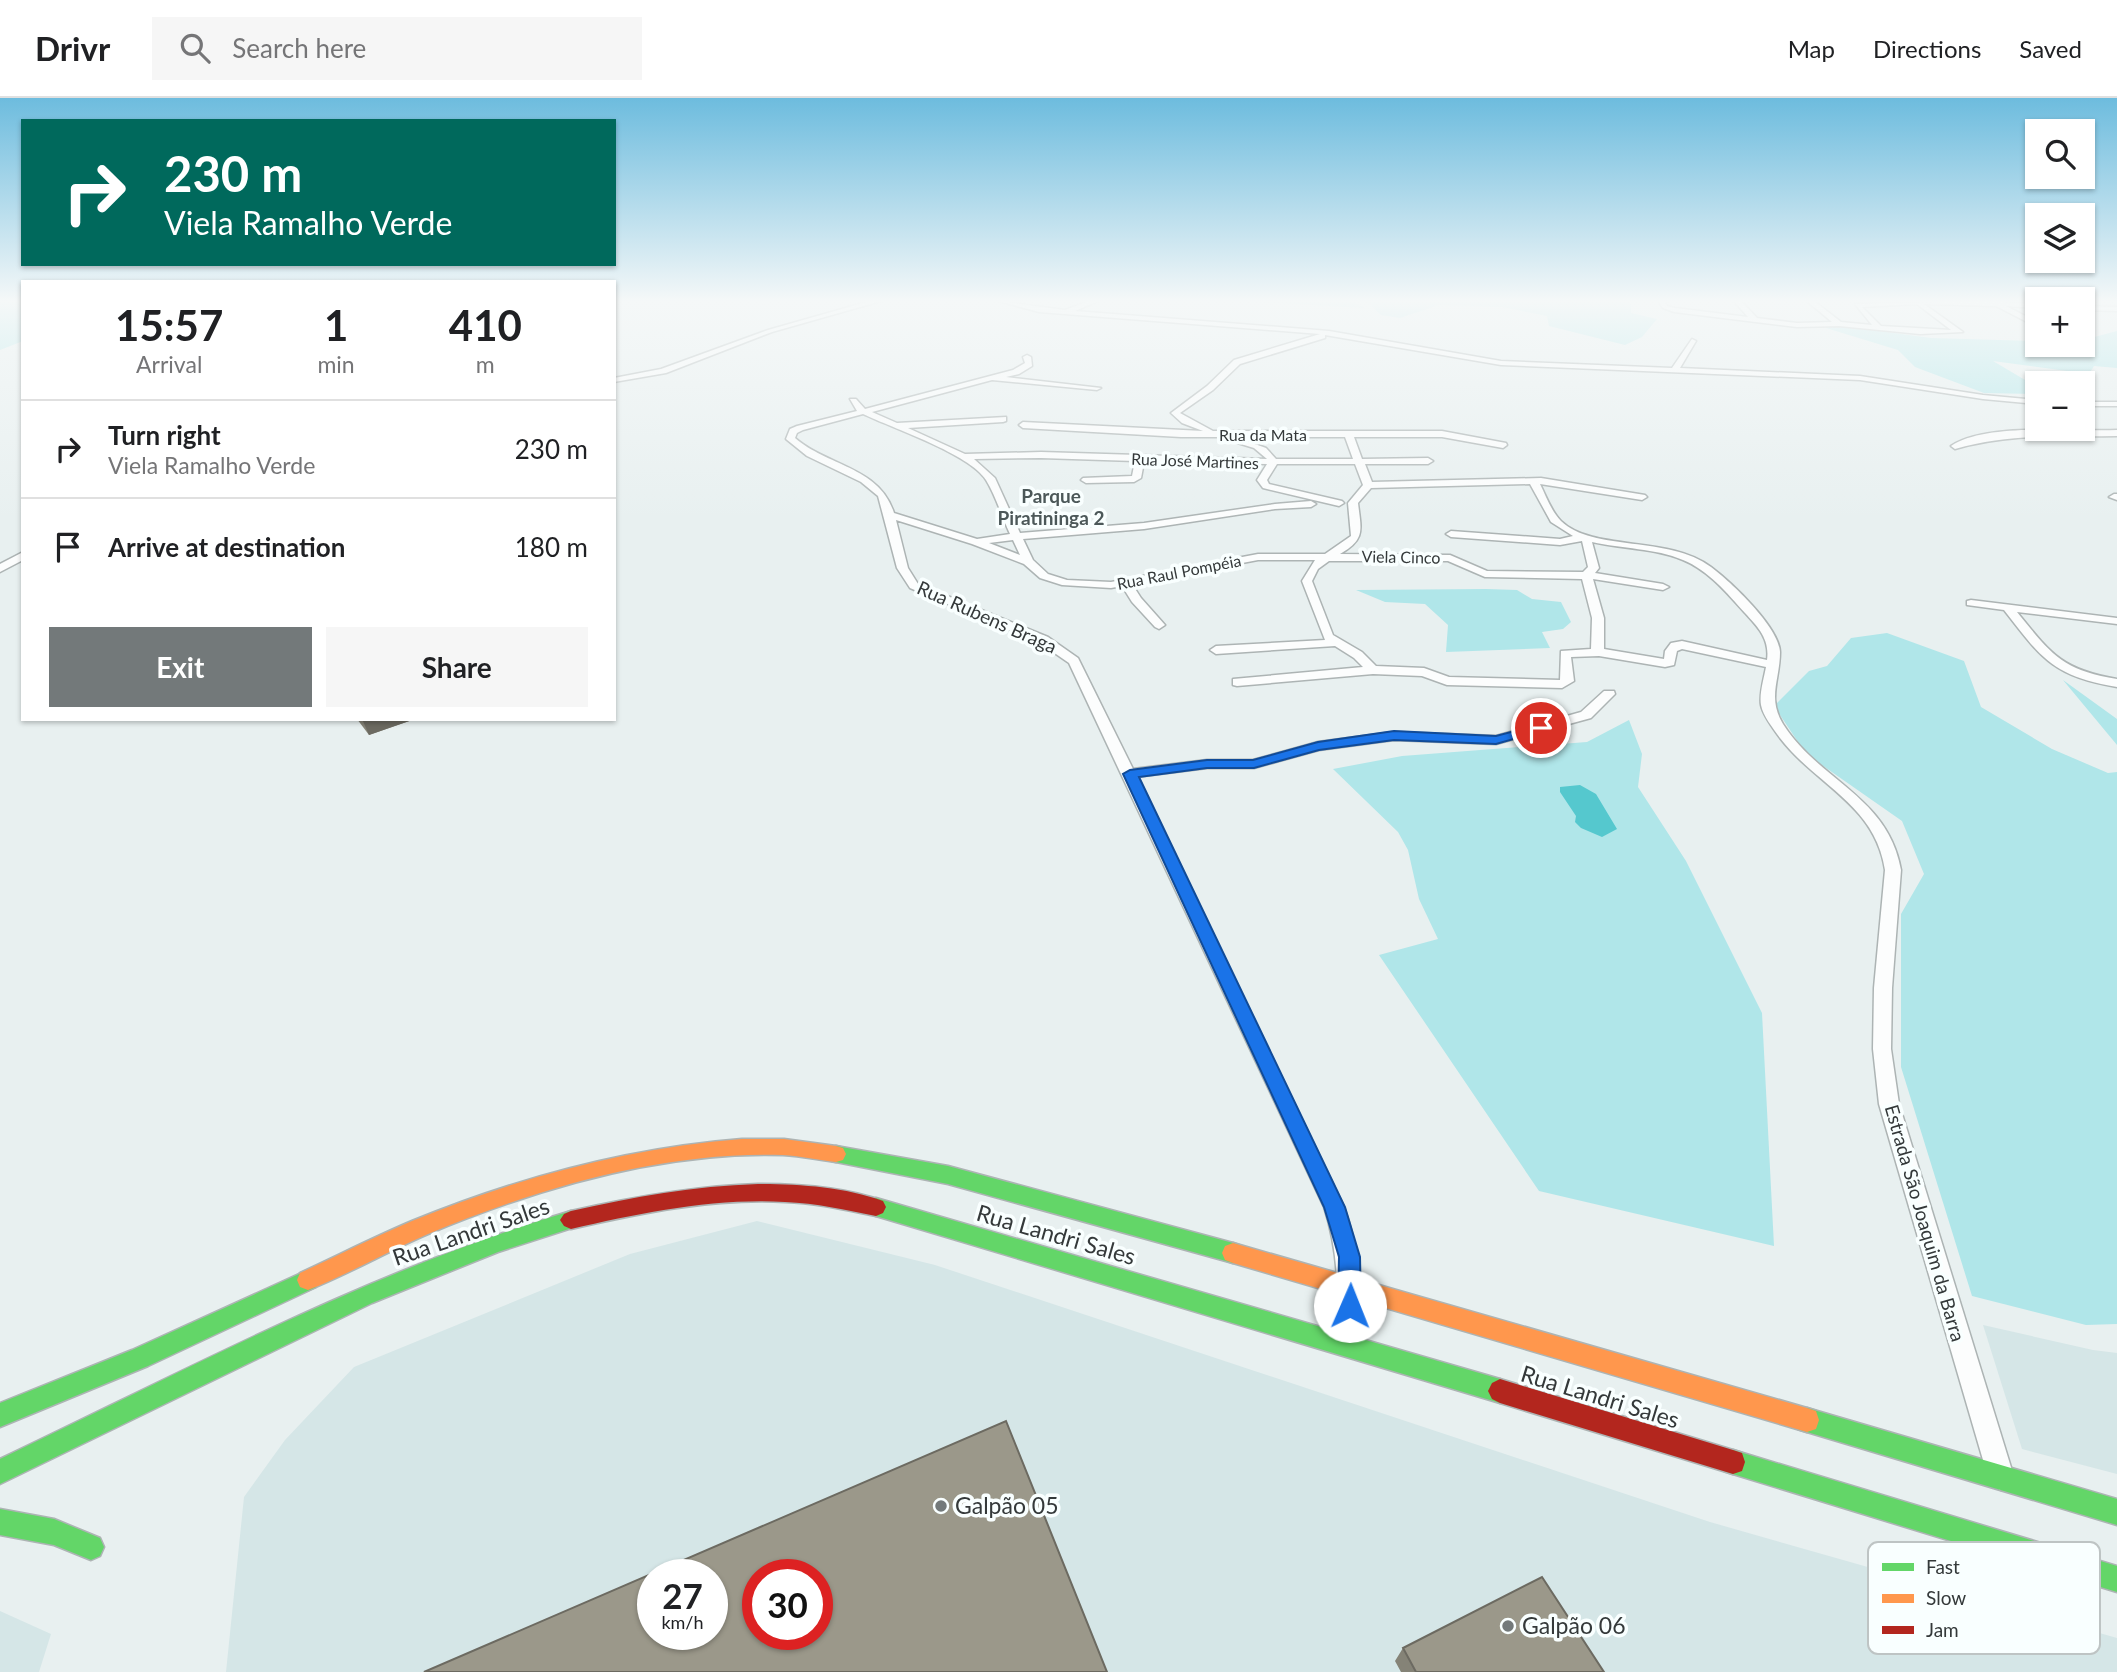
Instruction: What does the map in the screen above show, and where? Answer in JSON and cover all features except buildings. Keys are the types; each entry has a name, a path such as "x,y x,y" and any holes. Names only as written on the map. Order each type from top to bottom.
{"street":[{"path":"616,380 644,374"},
{"path":"891,515 878,491 790,439 793,431 861,410 1006,374"},
{"path":"1224,374 1175,413 1185,421 1263,449 1271,456 1273,463 1262,480 1266,486 1339,503"},
{"path":"1761,374 1878,379 1975,396 2025,401"},
{"path":"992,378 1097,388"},
{"path":"853,401 861,410 963,457 988,474 1028,562"},
{"path":"2095,404 2117,404"},
{"path":"889,425 938,425 1003,419"},
{"name":"Rua da Mata","path":"1023,425 1218,434 1448,434 1503,445"},
{"path":"1955,446 1979,438 2000,436 2117,433"},
{"path":"1349,435 1368,485"},
{"name":"Rua José Martines","path":"963,457 1041,455 1273,463 1428,461"},
{"path":"1086,480 1132,480 1136,478 1140,460"},
{"path":"1373,670 1358,655 1335,643 1325,632 1307,581 1308,573 1316,564 1349,546 1356,536 1353,503 1368,485 1534,482 1642,498"},
{"name":"Estrada São Joaquim da Barra","path":"1534,482 1558,524 1586,537 1675,552 1706,568 1764,627 1774,651 1768,704 1777,725 1795,748 1865,810 1882,832 1890,852 1893,870 1883,988 1882,1049 1889,1104 2001,1479"},
{"path":"976,542 1016,534 1168,523 1273,505 1353,503"},
{"name":"Rua Raul Pompéia","path":"891,515 1028,562 1044,576 1066,583 1097,587 1258,557 1333,555"},
{"name":"Rua Rubens Braga","path":"891,515 903,575 914,586 1044,640 1074,661 1334,1207 1349,1257 1351,1286 1347,1344"},
{"path":"896,535 929,527"},
{"path":"1451,534 1560,542 1586,537 1595,565 1586,575 1598,618 1596,646 1599,652"},
{"name":"Viela Cinco","path":"1333,555 1450,558 1464,562 1482,574 1570,577 1586,575 1662,587"},
{"path":"0,569 21,556"},
{"path":"1126,583 1136,600 1159,625"},
{"path":"1971,603 2117,621"},
{"path":"2008,608 2053,663 2073,675 2117,683"},
{"path":"1216,650 1335,643"},
{"path":"1237,682 1373,670 1424,672 1447,681 1562,684 1568,681 1565,654 1599,652 1665,663 1670,662 1675,646 1682,645 1772,665"},
{"path":"1130,774 1207,764 1254,764 1318,746 1394,736 1496,740 1586,715 1609,694"},
{"name":"Rua Landri Sales","path":"0,1415 139,1358 432,1223 492,1201 609,1167 689,1152 741,1147 785,1147 842,1154 948,1175 1351,1286 2117,1512"},
{"name":"Rua Landri Sales","path":"0,1472 362,1295 533,1231 617,1209 708,1195 772,1193 835,1199 891,1210 1347,1344 1996,1542"},
{"path":"0,1521 54,1532 91,1546"},
{"name":"Rua Landri Sales","path":"2100,1574 2117,1579"}],"shaded area":[{"path":"1935,374 2016,374 2025,380 2025,394 1984,393"},
{"path":"1356,590 1517,590 1532,599 1561,602 1571,622 1563,629 1542,632 1550,648 1446,652 1448,625 1425,604 1385,602"},
{"path":"1887,633 1964,661 1981,707 2052,749 2108,773 2117,772 2117,1324 2086,1325 1972,1296 1901,1067 1901,914 1924,874 1902,821 1806,754 1774,706 1809,671 1827,666 1851,638"},
{"path":"2063,680 2117,719 2117,745"},
{"path":"1629,720 1642,754 1638,787 1686,861 1762,1013 1774,1246 1539,1191 1379,955 1438,939 1419,899 1408,850 1398,832 1333,769 1402,756 1587,742"},
{"path":"757,1221 935,1265 1710,1522 1868,1567 1868,1654 2100,1654 2100,1633 2117,1638 2117,1672 226,1672 244,1497 285,1440 354,1367 630,1254"},
{"path":"1983,1325 2117,1353 2117,1474 2022,1449"},
{"path":"0,1611 51,1634 39,1672 0,1672"}],"water":[{"path":"1580,785 1596,794 1617,829 1602,837 1581,828 1575,822 1576,816 1560,792 1560,787"}],"traffic: fast":[{"path":"836,1154 948,1175 1233,1253"},
{"path":"876,1207 1500,1391"},
{"path":"0,1472 364,1296 495,1243 571,1220"},
{"path":"0,1415 140,1358 308,1280"},
{"path":"1807,1420 2117,1512"},
{"path":"1733,1462 1996,1542"},
{"path":"0,1522 54,1532 91,1547"},
{"path":"2100,1574 2117,1579"}],"traffic: slow":[{"path":"308,1280 402,1236 473,1207 606,1167 698,1151 742,1147 784,1147 836,1154"},
{"path":"1233,1253 1807,1420"}],"traffic: jam":[{"path":"571,1220 650,1204 731,1194 785,1193 876,1207"},
{"path":"1500,1391 1733,1462"}],"place":[{"name":"Galpão 05","path":"941,1506"},
{"name":"Galpão 06","path":"1508,1626"}],"district":[{"name":"Parque Piratininga 2","path":"1051,507"}],"route":[{"path":"1350,1306 1349,1257 1344,1233 1334,1207 1130,774 1207,764 1254,764 1318,746 1394,736 1496,740 1541,728"}]}
